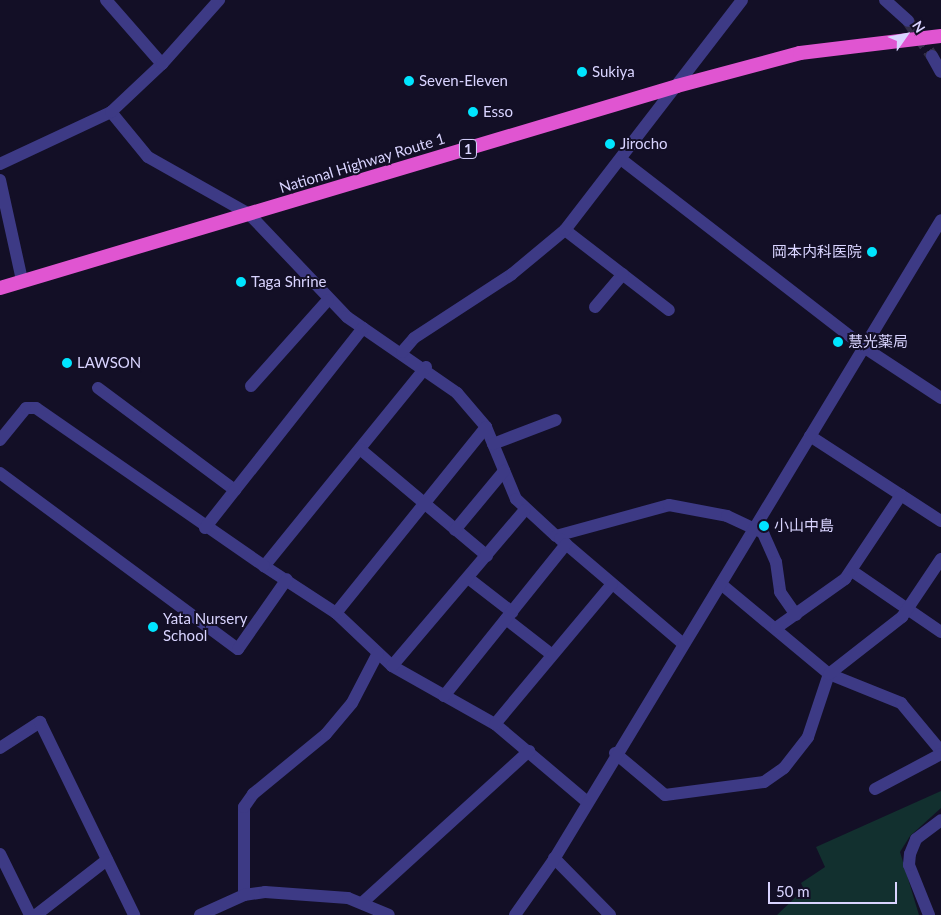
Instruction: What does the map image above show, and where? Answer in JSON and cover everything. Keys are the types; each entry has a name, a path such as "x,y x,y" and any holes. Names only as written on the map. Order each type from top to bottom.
{"highway":[{"name":"National Highway Route 1","path":"0,288 677,86 800,53 941,36"}],"street":[{"path":"106,0 162,64"},
{"path":"0,164 111,112 162,64 219,0"},
{"path":"402,352 414,338 512,274 566,230 622,160 742,0"},
{"path":"885,0 908,20"},
{"path":"932,56 941,72"},
{"path":"111,112 148,157 249,214 328,300 363,328 426,367 462,398 486,427 504,471 525,510 682,644"},
{"path":"622,160 865,348 941,398"},
{"path":"0,180 22,280"},
{"path":"515,915 554,858 615,753 721,584 754,526 865,348 941,220"},
{"path":"566,230 669,310"},
{"path":"595,307 623,274"},
{"path":"250,386 328,300"},
{"path":"205,528 363,328"},
{"path":"264,566 426,367"},
{"path":"98,388 235,490"},
{"path":"0,440 26,408 36,408 159,490 205,528 287,579 336,613 392,666 495,724 586,801"},
{"path":"493,444 556,420"},
{"path":"336,613 422,503 486,427"},
{"path":"810,436 941,521"},
{"path":"360,449 487,556"},
{"path":"455,530 504,471"},
{"path":"0,473 238,650 287,579"},
{"path":"776,628 796,615 852,571 901,495"},
{"path":"444,696 509,616 561,540 669,505 711,511 754,526 768,540 780,592 796,615"},
{"path":"392,666 525,510"},
{"path":"615,753 665,795 764,782 784,768 808,737 829,674 907,610 941,559"},
{"path":"852,571 941,632"},
{"path":"468,578 551,654"},
{"path":"495,724 551,654 612,584"},
{"path":"721,584 829,674 901,703 941,751 876,789"},
{"path":"244,895 244,807 258,789 326,734 352,703 378,653"},
{"path":"0,748 40,722 134,915"},
{"path":"362,903 528,750"},
{"path":"929,915 909,864 910,854 916,839 941,820"},
{"path":"0,854 30,915"},
{"path":"554,858 610,915"},
{"path":"36,915 107,860"},
{"path":"200,915 244,895 288,893 362,903 389,915"}],"green space":[{"path":"941,791 941,808 910,836 900,852 919,915 777,915 804,889 801,883 825,867 816,847"}],"tunnel":[{"path":"908,21 932,56"}],"place":[{"name":"Sukiya","path":"582,72"},
{"name":"Seven-Eleven","path":"409,81"},
{"name":"Esso","path":"473,112"},
{"name":"Jirocho","path":"610,144"},
{"name":"岡本内科医院","path":"872,252"},
{"name":"Taga Shrine","path":"241,282"},
{"name":"慧光薬局","path":"838,342"},
{"name":"LAWSON","path":"67,363"},
{"name":"小山中島","path":"764,526"},
{"name":"Yata Nursery School","path":"153,627"}]}
